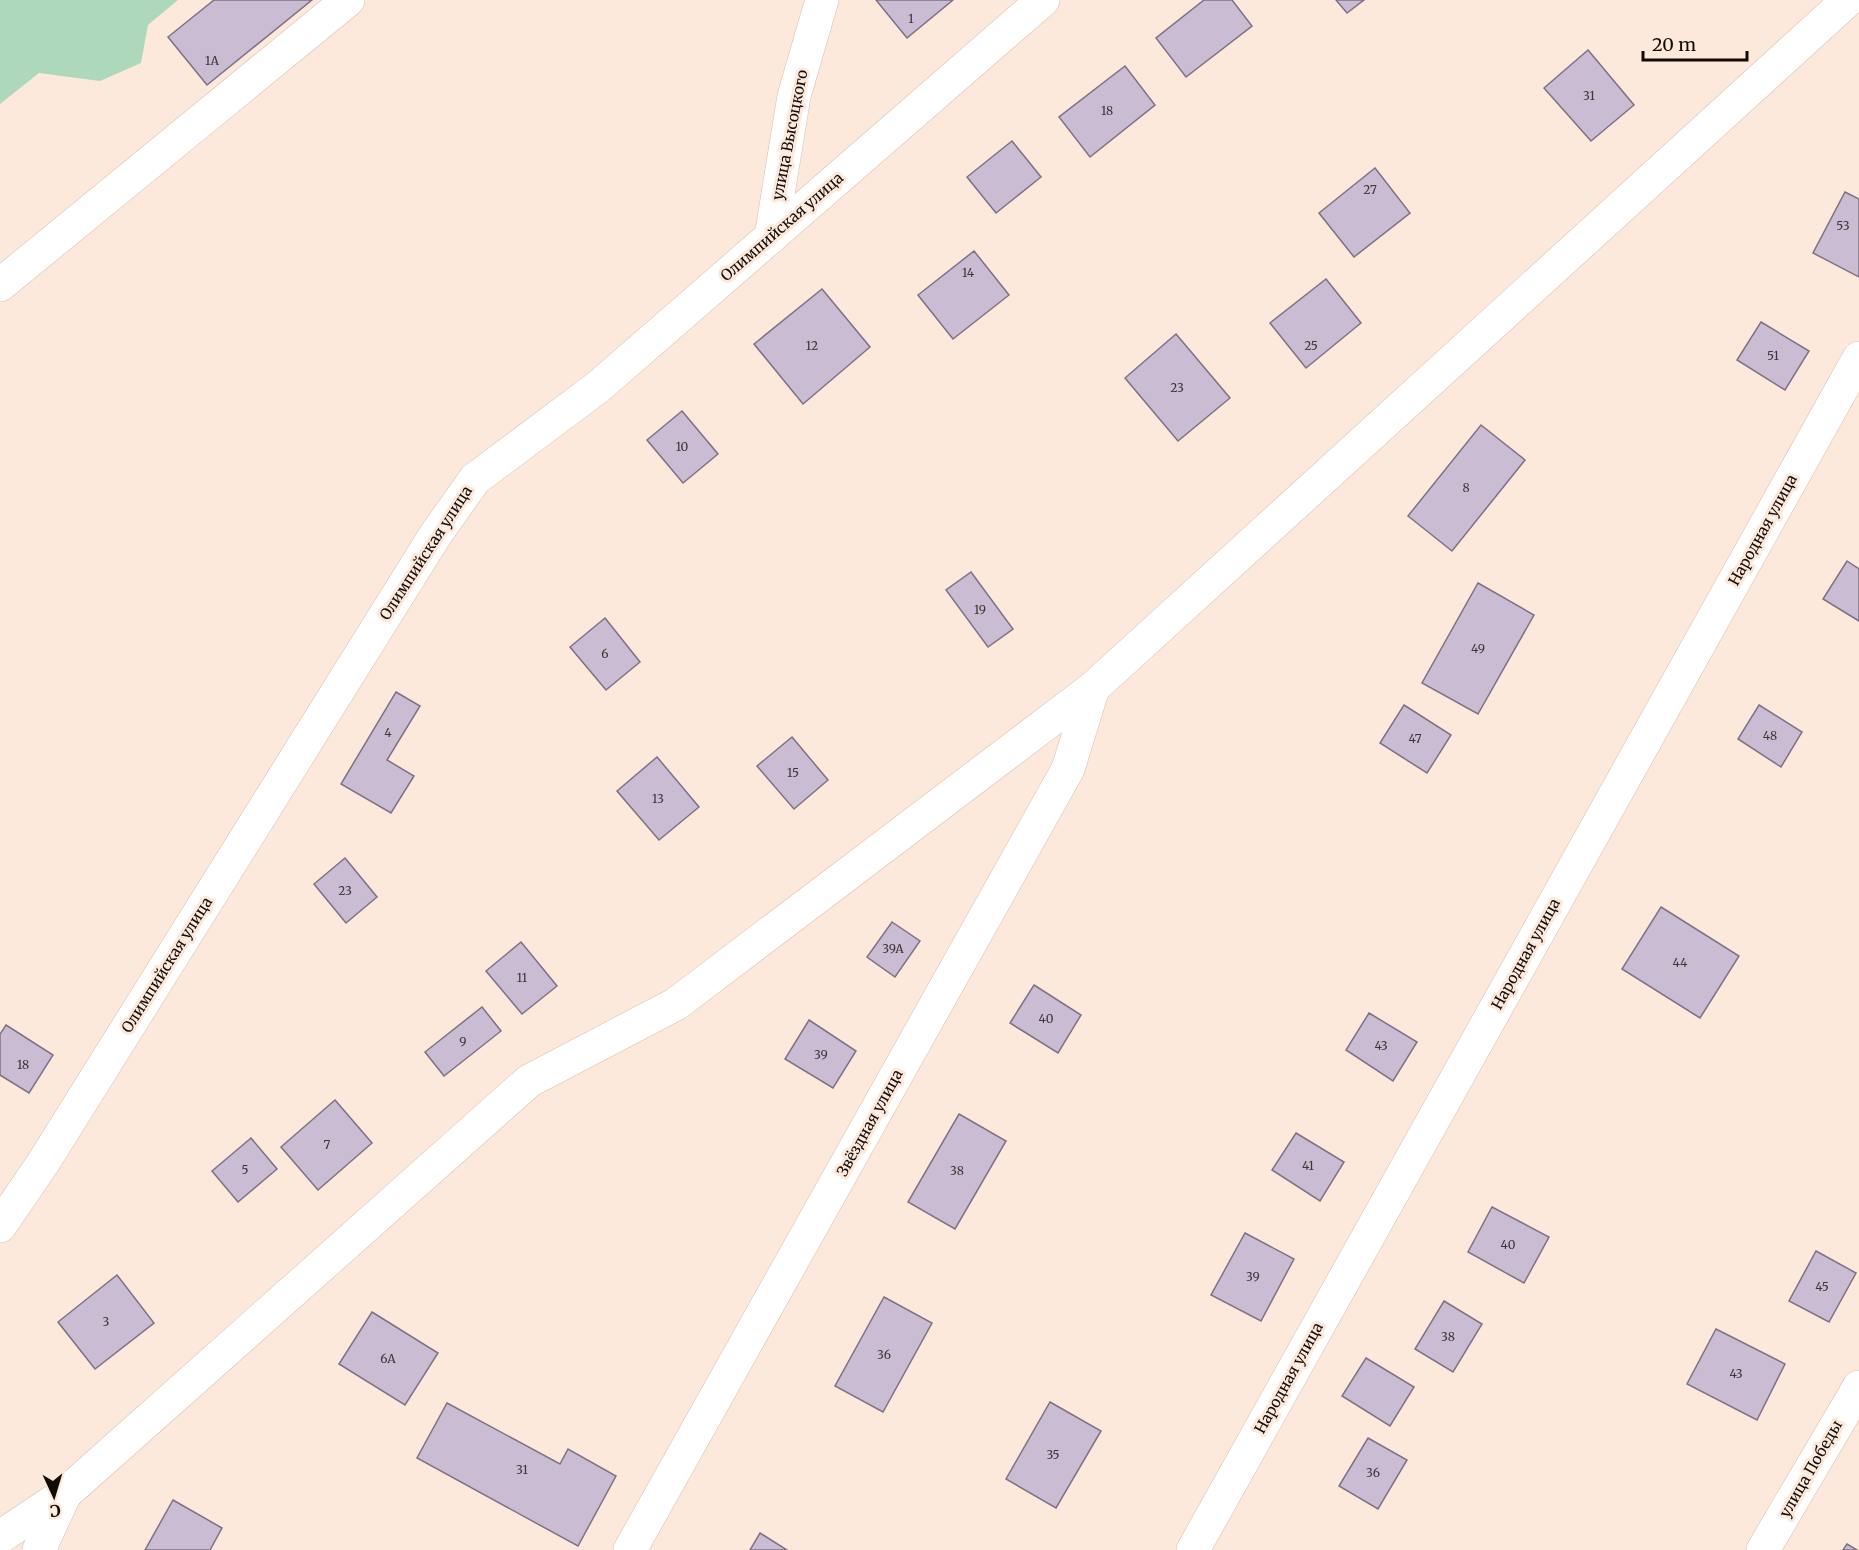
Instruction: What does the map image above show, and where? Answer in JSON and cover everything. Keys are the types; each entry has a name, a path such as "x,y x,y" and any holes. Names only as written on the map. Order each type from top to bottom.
{"street":[{"path":"0,285 348,0"},
{"name":"улица Высоцкого","path":"771,237 794,96 822,0"},
{"name":"Олимпийская улица","path":"0,1226 43,1163 436,534 475,479 598,387 1043,0"},
{"path":"0,1537 66,1493 529,1081 676,1004 1093,688 1848,0"},
{"name":"Народная улица","path":"1193,1550 1859,358"},
{"name":"Звёздная улица","path":"630,1550 1068,769 1093,688"},
{"name":"улица Победы","path":"1763,1550 1859,1387"},
{"path":"39,1550 66,1493"}],"green space":[{"path":"0,0 178,0 148,25 141,63 100,81 39,73 0,104"}],"building":[{"path":"214,0 312,0 207,85 168,37"},
{"path":"876,0 953,0 907,38"},
{"path":"1204,0 1232,0 1252,26 1186,77 1156,38"},
{"path":"1336,0 1364,0 1347,13"},
{"path":"1588,50 1634,105 1591,141 1544,88"},
{"path":"1125,66 1155,105 1090,157 1059,117"},
{"path":"1012,141 1041,177 996,213 967,177"},
{"path":"1375,168 1410,213 1354,257 1319,213"},
{"path":"1845,192 1859,199 1859,277 1813,253"},
{"path":"974,251 1009,295 953,339 918,295"},
{"path":"1326,279 1361,323 1306,368 1270,323"},
{"path":"822,289 870,347 803,404 754,344"},
{"path":"1761,322 1809,351 1785,390 1737,360"},
{"path":"1176,334 1230,398 1178,441 1125,378"},
{"path":"682,411 718,454 683,483 647,440"},
{"path":"1481,425 1525,460 1452,551 1408,516"},
{"path":"1847,561 1859,569 1859,621 1823,599"},
{"path":"971,572 1013,629 988,647 946,590"},
{"path":"1478,583 1534,615 1478,714 1422,683"},
{"path":"605,618 640,662 606,690 570,647"},
{"path":"396,692 420,706 387,760 414,776 391,813 341,784"},
{"path":"1404,705 1451,735 1427,773 1380,743"},
{"path":"1759,705 1802,732 1781,767 1738,739"},
{"path":"792,737 828,780 794,809 757,766"},
{"path":"657,757 699,807 659,840 617,791"},
{"path":"345,858 377,897 346,923 314,884"},
{"path":"1661,907 1739,956 1700,1018 1622,969"},
{"path":"892,922 920,941 895,977 867,957"},
{"path":"521,942 557,986 522,1014 486,971"},
{"path":"1034,985 1081,1015 1058,1053 1010,1023"},
{"path":"482,1007 501,1031 444,1076 425,1052"},
{"path":"1369,1013 1417,1042 1393,1081 1346,1050"},
{"path":"809,1020 856,1051 833,1088 785,1059"},
{"path":"6,1025 53,1055 29,1093 0,1075 0,1034"},
{"path":"335,1100 372,1143 318,1190 281,1147"},
{"path":"959,1114 1006,1141 955,1229 908,1202"},
{"path":"1296,1133 1344,1162 1320,1201 1272,1170"},
{"path":"251,1138 277,1169 238,1202 212,1171"},
{"path":"1492,1207 1549,1237 1524,1283 1468,1252"},
{"path":"1245,1233 1294,1259 1261,1321 1211,1295"},
{"path":"1816,1251 1856,1273 1829,1322 1789,1301"},
{"path":"117,1275 154,1323 95,1369 58,1322"},
{"path":"884,1297 932,1323 883,1412 835,1386"},
{"path":"1444,1301 1482,1324 1453,1372 1415,1349"},
{"path":"372,1312 438,1353 405,1405 339,1364"},
{"path":"1716,1329 1785,1364 1757,1420 1687,1384"},
{"path":"1366,1358 1414,1387 1390,1426 1342,1396"},
{"path":"1050,1402 1101,1431 1056,1508 1006,1479"},
{"path":"447,1403 560,1464 568,1449 616,1476 578,1546 417,1458"},
{"path":"1368,1438 1407,1460 1378,1509 1339,1486"},
{"path":"173,1500 222,1528 210,1550 145,1550"},
{"path":"760,1533 787,1550 750,1550"},
{"path":"1847,1544 1857,1550 1843,1550"}]}
